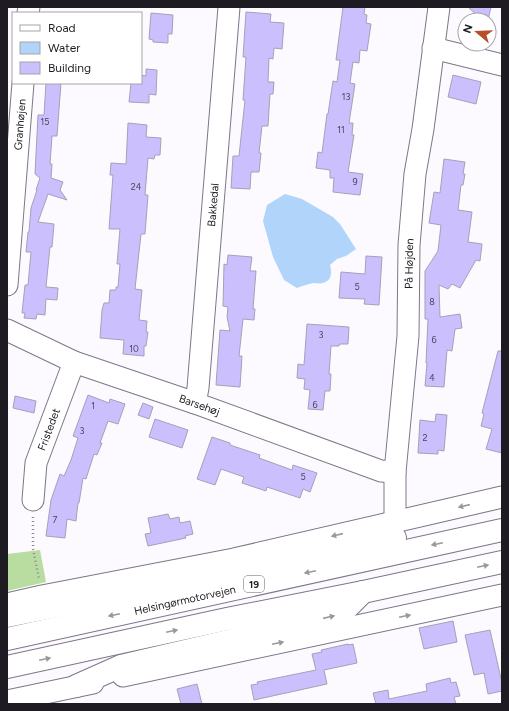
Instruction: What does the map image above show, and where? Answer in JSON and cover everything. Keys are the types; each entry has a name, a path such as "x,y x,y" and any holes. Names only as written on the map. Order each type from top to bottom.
{"highway":[{"path":"7,616 502,516"},
{"name":"Helsingørmotorvejen","path":"7,639 502,530"},
{"path":"7,667 227,619 502,562"},
{"path":"76,686 121,666 340,614 362,592"}],"street":[{"name":"Bakkedal","path":"195,403 198,388 229,7"},
{"name":"På Højden","path":"395,521 395,472 408,336 409,245 415,174 423,129 439,7"},
{"path":"433,48 502,65"},
{"name":"Granhøjen","path":"7,285 23,84"},
{"name":"Barsehøj","path":"7,330 74,362 195,403 381,471 395,472"},
{"name":"Fristedet","path":"33,500 36,464 74,362"},
{"path":"7,604 234,559 502,497"},
{"path":"7,701 502,595"}],"path":[{"path":"33,500 34,549 42,596"}],"green space":[{"path":"40,550 46,582 7,591 7,554"}],"water":[{"path":"285,194 302,199 333,217 340,224 356,249 346,256 337,259 330,265 331,276 326,282 313,283 297,288 284,280 273,257 263,221 267,205"}],"building":[{"path":"343,7 365,7 364,14 367,15 366,23 371,24 367,51 360,50 359,63 353,62 350,83 355,84 349,123 353,123 352,135 354,135 348,172 363,174 360,195 333,192 334,178 330,178 330,170 316,168 318,152 322,153 333,81 337,82 340,60 336,60"},
{"path":"468,7 491,7 490,12 473,12"},
{"path":"246,12 271,14 270,22 284,23 282,49 274,48 273,59 269,58 268,82 274,82 273,94 270,94 268,126 262,126 259,153 261,153 259,172 251,172 250,189 231,188 233,156 239,156 245,100 243,100 246,57 243,57"},
{"path":"151,13 173,15 172,34 168,34 168,43 153,42 153,40 149,39"},
{"path":"146,69 157,70 156,95 149,94 149,103 129,102 131,84 142,84 142,75 146,76"},
{"path":"453,75 481,82 476,104 448,97"},
{"path":"46,84 61,84 57,136 52,136 50,164 52,164 51,178 63,182 60,190 67,200 48,194 38,222 54,224 46,287 58,288 57,300 46,299 45,315 37,314 36,319 24,318 25,313 22,313 25,285 28,285 31,252 26,252 31,208 40,178 35,174 38,115 44,115"},
{"path":"128,123 147,125 146,137 161,138 160,155 155,155 154,159 148,158 145,195 148,195 145,234 141,234 135,289 142,290 139,320 147,321 146,332 148,332 146,346 144,346 144,356 123,354 124,340 100,338 102,310 104,303 109,303 110,290 116,290 116,287 118,287 120,264 117,264 120,229 109,229 113,175 110,175 111,163 126,164"},
{"path":"444,159 465,162 463,174 465,174 463,185 461,185 458,210 472,212 468,242 482,244 480,261 476,260 460,288 452,284 448,289 439,285 440,317 460,314 462,328 455,329 452,351 447,350 444,387 425,386 428,319 425,319 425,271 438,251 441,225 429,223 434,192 440,193"},
{"path":"228,255 252,257 250,271 256,271 253,309 255,309 254,320 243,319 239,356 242,356 240,387 216,385 220,330 230,331 227,317 228,307 223,306 224,264 227,265"},
{"path":"366,256 382,257 379,305 364,304 365,299 339,298 341,272 365,274"},
{"path":"307,324 349,327 348,344 331,346 329,374 331,374 330,391 325,391 323,410 308,409 310,390 304,389 305,379 297,378 298,364 304,365"},
{"path":"498,351 502,351 502,453 486,449 492,429 481,426 484,414 482,413"},
{"path":"88,395 109,403 110,399 125,404 118,424 108,421 97,455 94,454 86,479 83,478 76,521 67,519 65,538 46,536 51,500 60,474 64,476 71,460 78,438 73,436"},
{"path":"15,396 36,401 34,413 13,408"},
{"path":"143,403 153,407 149,419 138,415"},
{"path":"436,414 447,415 444,451 438,450 438,454 418,453 420,420 435,422"},
{"path":"155,419 188,430 182,448 149,437"},
{"path":"212,437 260,455 259,458 292,470 293,465 317,473 310,492 303,489 300,498 267,487 266,491 242,483 244,477 221,469 215,485 197,479"},
{"path":"168,514 170,519 179,517 180,523 190,521 193,534 185,536 186,538 148,546 145,534 151,533 148,518"},
{"path":"453,621 457,642 424,649 419,628"},
{"path":"490,630 502,683 502,691 488,694 484,673 474,675 465,635"},
{"path":"353,644 357,663 324,670 327,684 254,700 251,685 258,684 257,682 316,670 312,654 322,652 321,650"},
{"path":"450,678 451,683 456,682 460,696 454,697 456,704 376,704 373,693 388,690 389,699 427,691 426,684"},
{"path":"197,684 202,704 181,704 177,689"}]}
